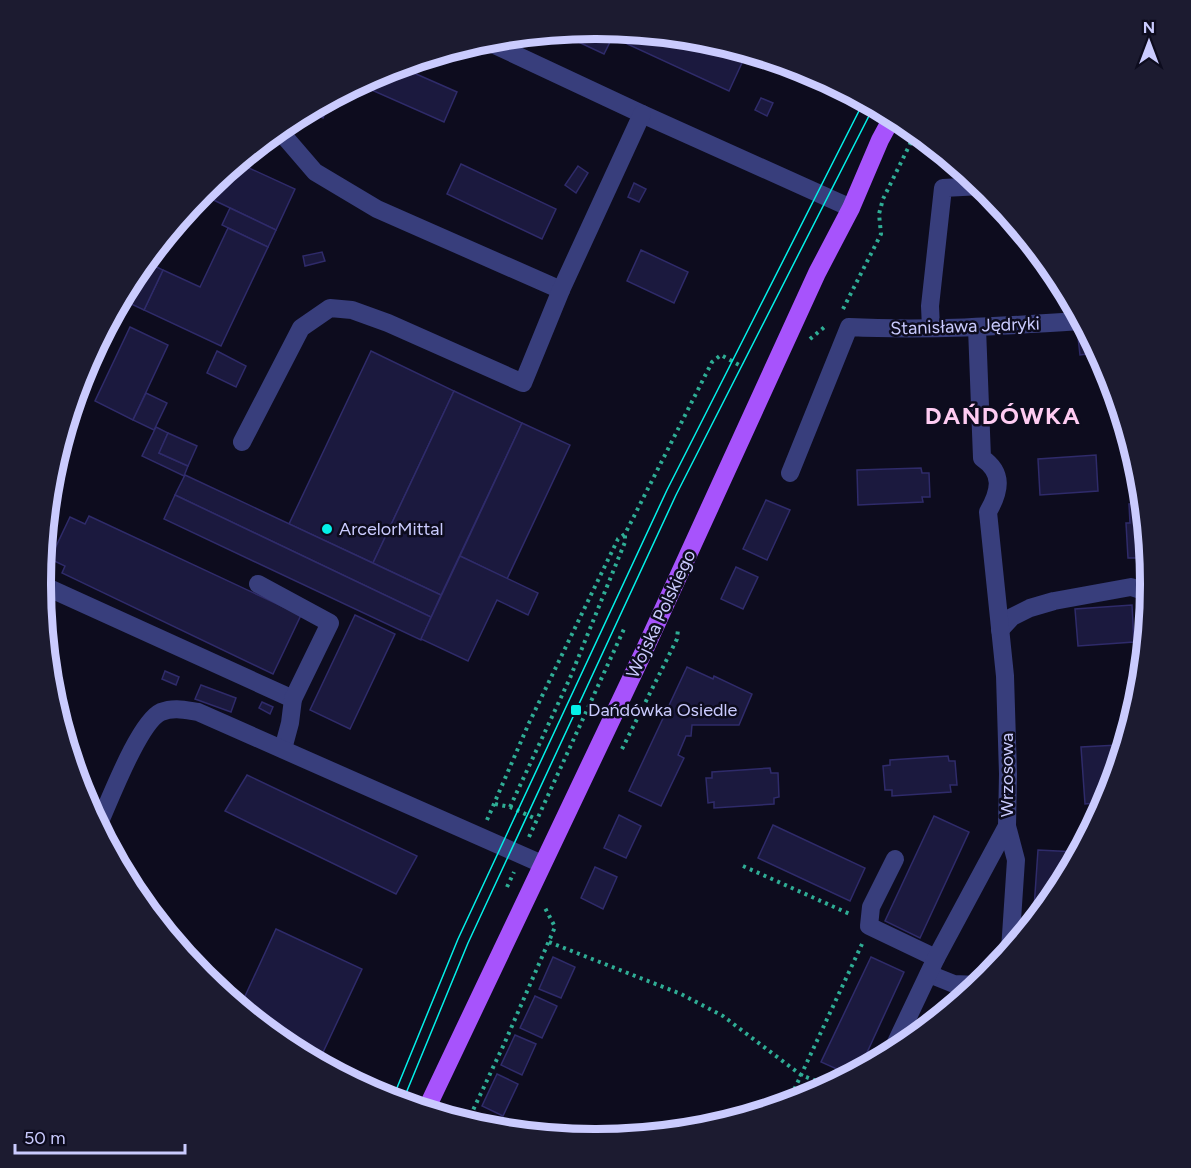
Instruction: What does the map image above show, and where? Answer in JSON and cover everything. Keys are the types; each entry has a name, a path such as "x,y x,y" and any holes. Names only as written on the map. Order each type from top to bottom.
{"main road":[{"name":"Wojska Polskiego","path":"429,1103 640,659 803,303 851,208 888,125"}],"street":[{"path":"500,47 851,208"},
{"path":"242,442 301,328 330,308 352,310 388,323 523,383 561,290 642,114"},
{"path":"285,137 315,172 377,210 561,290"},
{"path":"931,328 930,306 943,188 968,187"},
{"path":"790,473 845,320"},
{"name":"Stanisława Jędryki","path":"845,320 894,330 977,328 1072,322"},
{"name":"Wrzosowa","path":"899,1036 932,966 1007,826 1005,687 988,512 995,500 998,476 993,465 982,458 977,328"},
{"path":"258,584 330,623 293,699 283,750"},
{"path":"1000,630 1012,617 1030,608 1054,601 1131,587 1140,589"},
{"path":"50,589 293,699"},
{"path":"103,816 138,739 148,724 159,713 175,708 198,712 542,864"},
{"path":"1007,826 1016,860 1011,936"},
{"path":"895,859 872,907 869,926 932,966 954,984 965,984"}],"path":[{"path":"845,320 881,234 879,214 883,198 912,141"},
{"path":"805,345 828,323"},
{"path":"510,807 570,678 625,542 625,534 712,363 722,355 741,366"},
{"path":"474,834 488,819 529,723 618,539 625,534"},
{"path":"507,888 624,629"},
{"path":"495,804 510,807 533,817"},
{"path":"743,866 852,915 869,926 856,960 793,1092"},
{"path":"471,1114 555,927 544,906 548,896"},
{"path":"549,942 681,994 723,1016 801,1075 818,1082"}],"building":[{"path":"611,39 604,54 573,40"},
{"path":"618,40 702,49 743,60 729,91"},
{"path":"410,71 457,92 444,122 368,89"},
{"path":"761,98 773,103 767,116 755,110"},
{"path":"326,110 323,118 318,115"},
{"path":"461,164 556,209 542,239 447,194"},
{"path":"246,166 295,189 276,230 210,199"},
{"path":"578,166 588,173 576,193 565,185"},
{"path":"634,183 646,189 639,202 628,197"},
{"path":"230,208 276,230 268,247 222,225"},
{"path":"228,228 268,247 221,346 144,310 163,270 200,287"},
{"path":"641,250 688,272 674,303 627,281"},
{"path":"322,252 325,261 305,266 303,256"},
{"path":"153,265 163,270 144,310 129,303"},
{"path":"130,327 168,345 133,420 95,401"},
{"path":"1078,337 1081,337 1089,354 1080,355"},
{"path":"217,351 246,366 236,387 207,373"},
{"path":"371,351 454,391 373,563 289,524"},
{"path":"454,391 522,423 441,595 373,563"},
{"path":"146,393 167,403 154,430 133,420"},
{"path":"522,423 570,445 507,579 460,556"},
{"path":"156,427 168,433 159,453 188,466 184,476 142,456"},
{"path":"168,433 197,446 188,466 159,453"},
{"path":"1096,455 1098,491 1040,495 1038,459"},
{"path":"921,468 922,473 929,473 930,497 922,497 923,502 858,505 857,470"},
{"path":"185,475 441,595 431,617 175,495"},
{"path":"175,495 431,617 421,640 164,519"},
{"path":"766,500 790,510 767,560 743,549"},
{"path":"1129,504 1134,504 1136,513 1140,568 1137,558 1128,558 1126,523 1130,523"},
{"path":"89,516 301,615 273,674 62,573 65,566 51,560 52,556 70,517 85,524"},
{"path":"460,556 538,593 528,615 497,600 468,661 421,639"},
{"path":"736,567 758,577 743,609 721,599"},
{"path":"1132,605 1134,642 1078,646 1075,609"},
{"path":"355,615 395,634 350,729 310,710"},
{"path":"687,667 713,679 714,676 752,694 739,725 692,725 691,736 686,736 678,755 684,758 661,806 629,791"},
{"path":"165,671 179,677 176,685 162,679"},
{"path":"201,685 236,698 231,712 195,699"},
{"path":"262,702 273,707 270,714 259,708"},
{"path":"1116,745 1094,803 1085,804 1081,747"},
{"path":"948,756 949,761 955,761 957,785 950,785 951,792 892,796 892,790 885,790 883,766 890,765 890,760"},
{"path":"770,768 771,773 778,773 779,797 774,798 774,804 714,808 714,802 708,803 706,778 712,778 712,772"},
{"path":"247,775 417,856 396,894 225,811"},
{"path":"619,815 641,826 626,858 604,848"},
{"path":"934,816 969,832 920,938 885,921"},
{"path":"773,825 865,868 850,901 758,858"},
{"path":"1038,850 1069,852 1049,887 1034,908"},
{"path":"595,867 617,877 603,909 581,898"},
{"path":"276,929 362,969 322,1055 243,1000"},
{"path":"553,957 575,967 561,998 539,989"},
{"path":"871,957 904,972 865,1058 841,1071 821,1062"},
{"path":"535,996 557,1006 542,1038 520,1028"},
{"path":"515,1035 536,1044 522,1075 501,1065"},
{"path":"497,1074 518,1084 503,1116 482,1106"}],"tram line":[{"path":"396,1091 458,939 667,490 861,108"},
{"path":"405,1095 468,943 676,495 870,113"}],"place":[{"name":"ArcelorMittal","path":"327,529"},
{"name":"Dańdówka Osiedle","path":"576,710"}],"district":[{"name":"DAŃDÓWKA","path":"1003,415"}]}
